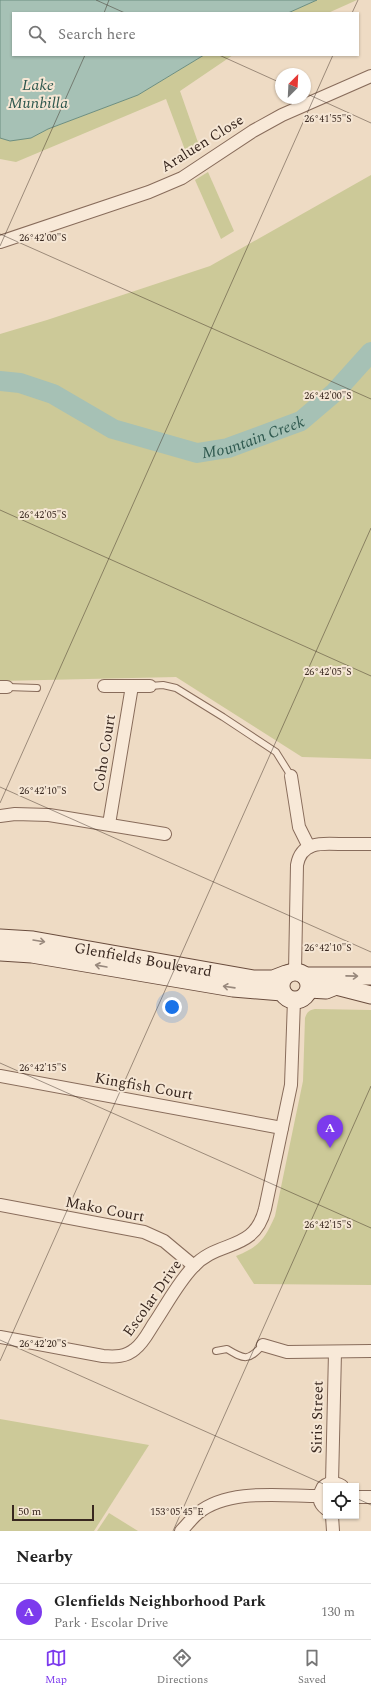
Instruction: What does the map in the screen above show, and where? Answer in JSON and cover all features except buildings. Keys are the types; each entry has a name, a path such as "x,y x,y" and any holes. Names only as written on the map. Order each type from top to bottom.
{"street":[{"name":"Araluen Close","path":"0,242 149,192 182,178 253,131 282,115 371,76"},
{"path":"104,686 150,686"},
{"name":"Coho Court","path":"109,824 132,686"},
{"path":"291,776 299,827 308,847"},
{"path":"0,816 8,814 39,814 165,834"},
{"path":"299,978 281,983 288,996 302,998 299,978 297,865 301,854 308,847 318,843 371,844"},
{"name":"Glenfields Boulevard","path":"0,938 33,940 254,979 371,976"},
{"name":"Glenfields Boulevard","path":"0,952 32,954 288,996"},
{"name":"Glenfields Boulevard","path":"299,978 326,990 336,986 371,995"},
{"name":"Escolar Drive","path":"0,1337 103,1356 119,1356 126,1354 139,1346 184,1278 194,1266 211,1253 247,1238 261,1223 291,1080 288,996"},
{"name":"Kingfish Court","path":"0,1076 282,1128"},
{"name":"Mako Court","path":"0,1205 152,1235 164,1241 194,1266"},
{"path":"263,1346 288,1352 371,1351"},
{"name":"Siris Street","path":"335,1352 337,1483"},
{"path":"323,1487 319,1496 320,1502 323,1506"},
{"path":"181,1531 199,1512 219,1501 248,1495 319,1496"},
{"path":"359,1496 371,1497"},
{"path":"332,1519 333,1531"}],"lane":[{"path":"150,686 163,685 176,688 223,717 276,752 291,776"},
{"path":"4,687 37,688"},
{"path":"216,1351 227,1349 240,1357 248,1358 254,1355 263,1346"}],"shaded area":[{"path":"317,0 357,0 330,12 290,12"},
{"path":"202,56 232,56 180,91 201,151 188,158 166,99 16,162 0,159 0,138 31,138 48,129 138,95"},
{"path":"208,172 234,231 221,239 195,180"},
{"path":"371,175 371,759 302,757 176,677 0,681 0,334 210,266"},
{"path":"315,1009 371,1010 371,1285 254,1284 236,1256 244,1253 260,1241 268,1231 275,1216 303,1081 305,1018 308,1012"},
{"path":"0,1419 149,1445 94,1531 0,1531"},
{"path":"109,1513 138,1531 97,1531"}],"water":[{"name":"Lake Munbilla","path":"0,0 317,0 290,12 12,12 12,56 202,56 138,95 48,129 31,138 10,141 0,138"}],"waterway":[{"name":"Mountain Creek","path":"0,381 20,383 53,394 113,429 197,453 228,448 301,421 335,392 371,352"}],"place":[{"name":"Glenfields Neighborhood Park","path":"330,1148"}]}
